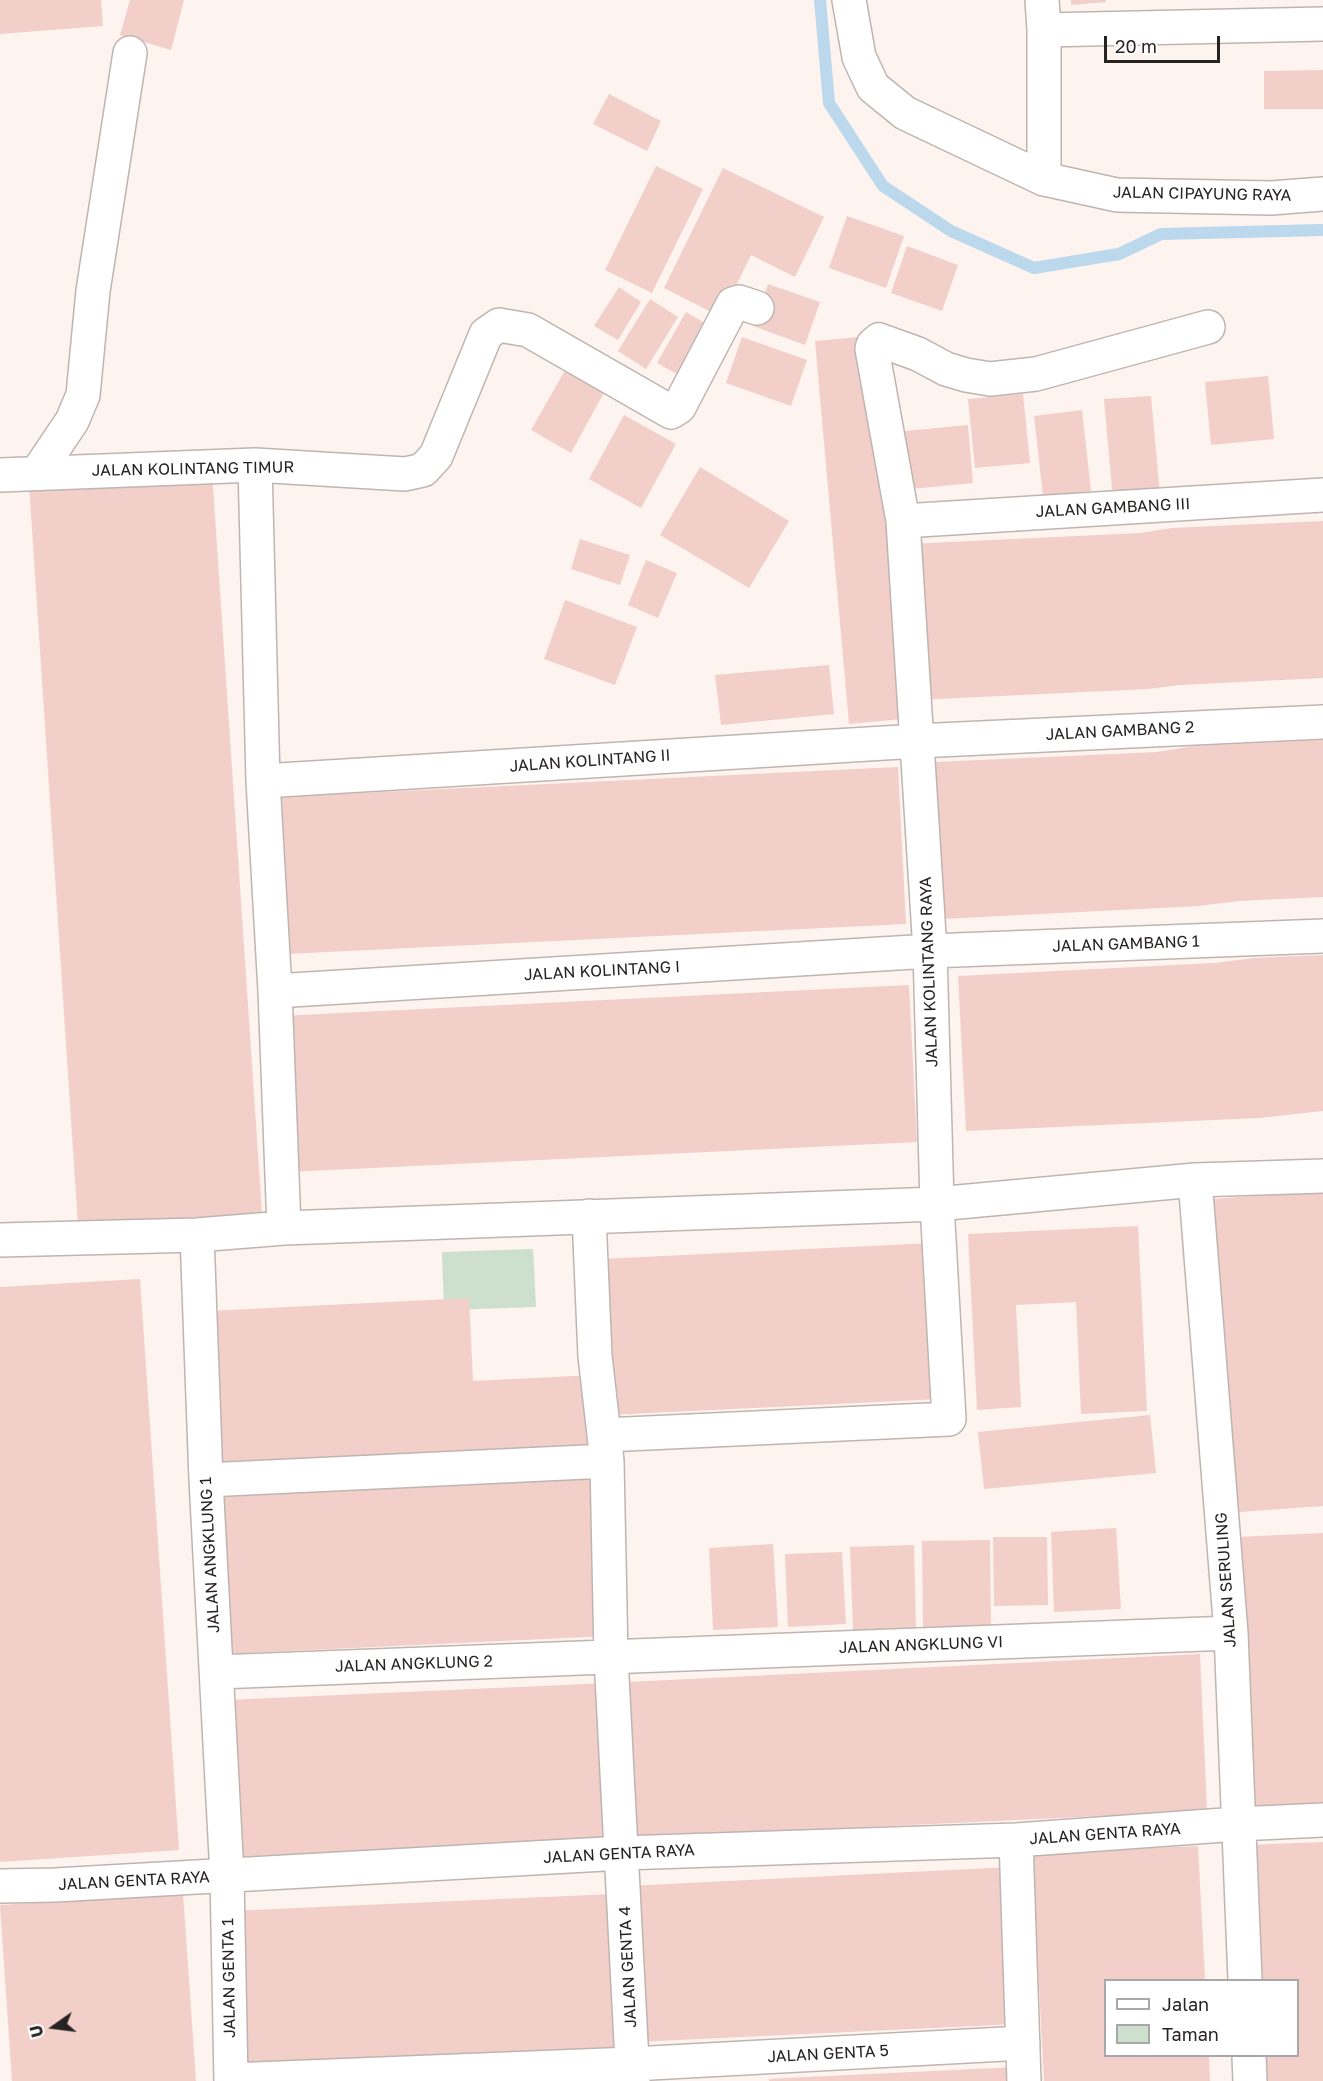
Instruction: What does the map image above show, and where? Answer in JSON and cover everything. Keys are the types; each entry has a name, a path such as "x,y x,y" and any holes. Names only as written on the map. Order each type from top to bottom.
{"street":[{"name":"JALAN CIPAYUNG RAYA","path":"849,0 859,57 873,87 905,113 1044,179 1117,195 1271,198 1323,194"},
{"path":"1044,179 1043,15 1323,24"},
{"path":"37,473 72,421 82,396 93,291 130,53"},
{"name":"JALAN KOLINTANG TIMUR","path":"0,476 255,465 405,474 423,470 436,456 486,334 499,325 528,330 668,411 674,411 679,407 733,304 739,302 757,308"},
{"name":"JALAN KOLINTANG RAYA","path":"606,1448 949,1419 937,1204 930,951 903,521 872,349 874,342 879,340 918,354 946,369 990,379 1036,374 1208,327"},
{"path":"255,465 263,781 275,990 284,1228"},
{"name":"JALAN GAMBANG III","path":"903,521 1323,495"},
{"name":"JALAN GAMBANG 2","path":"917,741 1323,722"},
{"name":"JALAN KOLINTANG II","path":"263,781 917,741"},
{"name":"JALAN GAMBANG 1","path":"930,951 1323,936"},
{"name":"JALAN KOLINTANG I","path":"275,990 930,951"},
{"path":"0,1240 196,1235 284,1228 937,1204 1195,1180 1323,1176"},
{"name":"JALAN SERULING","path":"1195,1180 1231,1634 1245,1979"},
{"name":"JALAN GENTA 4","path":"589,1216 595,1356 606,1448 611,1657 632,2073"},
{"name":"JALAN ANGKLUNG 1","path":"196,1235 226,1875"},
{"path":"206,1480 606,1448"},
{"name":"JALAN ANGKLUNG VI","path":"611,1657 1231,1634"},
{"name":"JALAN ANGKLUNG 2","path":"217,1672 611,1657"},
{"name":"JALAN GENTA RAYA","path":"0,1886 622,1853 1016,1840 1323,1820"},
{"path":"1016,1840 1024,2081"},
{"name":"JALAN GENTA 1","path":"226,1875 231,2080"},
{"name":"JALAN GENTA 5","path":"231,2080 632,2073 1023,2043"},
{"path":"1249,2057 1250,2081"}],"green space":[{"path":"533,1249 536,1307 444,1310 442,1252"}],"building":[{"path":"0,0 101,0 103,26 0,34"},
{"path":"130,0 184,0 171,50 120,35"},
{"path":"1071,0 1106,0 1106,2 1071,5"},
{"path":"1323,70 1323,109 1264,109 1264,71"},
{"path":"609,94 661,121 647,151 593,124"},
{"path":"656,166 703,189 652,293 605,270"},
{"path":"723,168 824,217 795,277 751,255 721,317 664,288"},
{"path":"847,216 904,236 886,288 829,268"},
{"path":"907,246 958,265 942,311 891,293"},
{"path":"768,284 820,302 805,345 753,326"},
{"path":"619,287 641,302 618,340 594,326"},
{"path":"650,299 678,317 646,369 618,351"},
{"path":"686,312 715,329 686,379 657,363"},
{"path":"870,336 903,719 849,724 815,341"},
{"path":"742,337 807,360 791,406 726,383"},
{"path":"568,365 607,387 571,453 531,430"},
{"path":"1268,376 1274,439 1211,445 1205,382"},
{"path":"1023,394 1030,463 975,468 968,399"},
{"path":"1151,396 1160,495 1113,500 1104,399"},
{"path":"1082,410 1091,491 1043,496 1034,416"},
{"path":"624,415 676,444 641,508 589,479"},
{"path":"968,425 973,483 911,489 905,431"},
{"path":"700,467 789,521 749,588 660,535"},
{"path":"212,472 262,1213 78,1225 29,484"},
{"path":"1323,521 1323,678 916,700 908,544 1140,533 1172,528"},
{"path":"580,539 630,555 620,585 571,569"},
{"path":"646,560 677,573 658,618 628,605"},
{"path":"565,600 637,627 615,685 544,659"},
{"path":"829,665 834,714 721,725 715,675"},
{"path":"1323,740 1323,897 943,919 935,762 1157,752 1194,746"},
{"path":"898,767 906,924 286,954 278,797"},
{"path":"1323,955 1323,1111 1259,1118 966,1131 958,976"},
{"path":"909,985 917,1142 288,1172 280,1016"},
{"path":"1323,1190 1323,1506 1226,1513 1202,1200"},
{"path":"1138,1226 1147,1411 1081,1414 1076,1302 1016,1305 1021,1407 977,1410 968,1234"},
{"path":"932,1243 940,1399 609,1415 601,1259"},
{"path":"140,1279 179,1850 0,1862 0,1287"},
{"path":"469,1298 473,1381 595,1375 598,1449 216,1467 208,1311"},
{"path":"1150,1415 1156,1473 984,1489 978,1432"},
{"path":"599,1479 608,1636 225,1654 217,1497"},
{"path":"1116,1528 1121,1609 1054,1612 1051,1532"},
{"path":"1323,1533 1323,1815 1251,1819 1237,1537"},
{"path":"993,1537 1047,1537 1048,1605 994,1606"},
{"path":"990,1540 991,1626 923,1627 922,1541"},
{"path":"773,1544 778,1627 713,1630 709,1548"},
{"path":"914,1545 916,1629 853,1630 850,1547"},
{"path":"842,1552 846,1624 788,1627 785,1554"},
{"path":"1200,1654 1207,1811 636,1838 628,1682"},
{"path":"608,1683 616,1839 234,1857 226,1700"},
{"path":"1323,1842 1323,2081 1257,2081 1256,2057 1299,2057 1299,1979 1252,1979 1245,1845"},
{"path":"1198,1846 1205,1979 1104,1979 1104,2057 1209,2057 1210,2081 1044,2081 1032,1853"},
{"path":"1011,1867 1018,2024 636,2042 628,1886"},
{"path":"183,1893 196,2081 12,2081 0,1905"},
{"path":"613,1894 621,2050 238,2068 230,1911"},
{"path":"1016,2067 1017,2081 769,2081 769,2079 786,2078"}],"waterway":[{"path":"820,0 829,103 883,186 951,231 1034,268 1119,254 1161,234 1323,230"}]}
